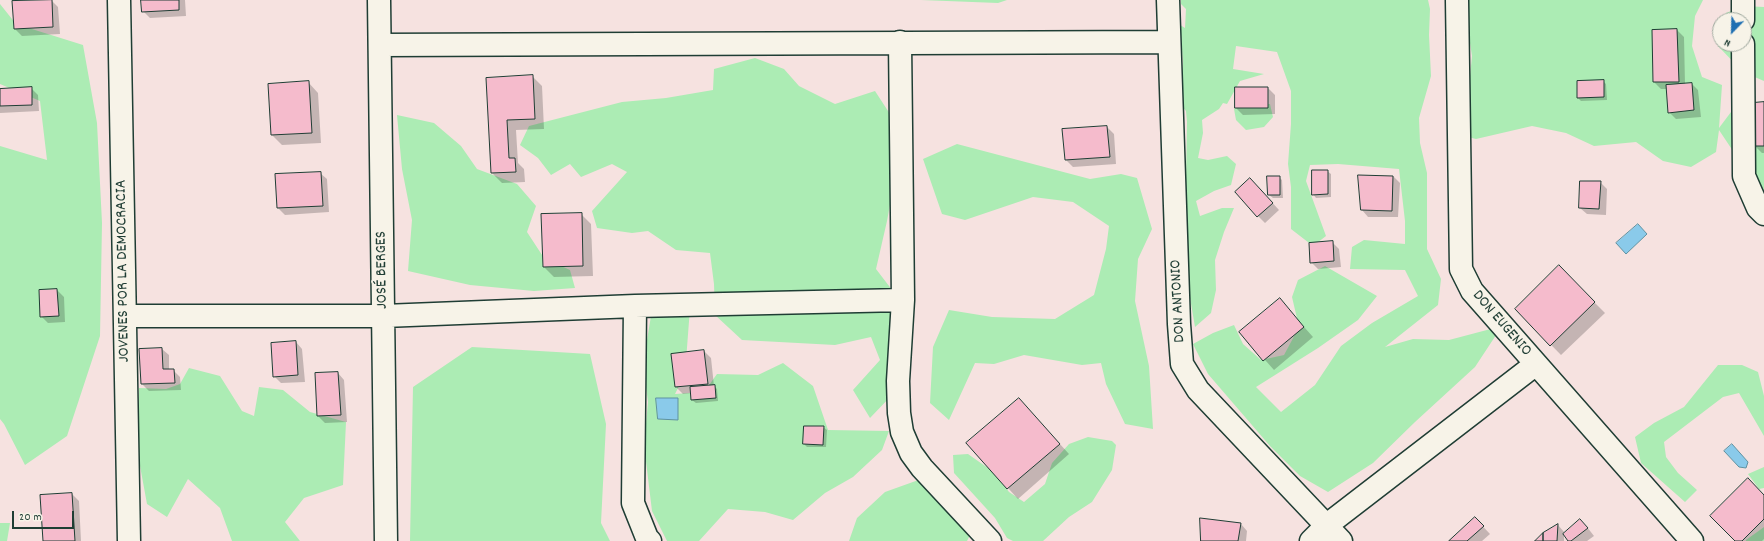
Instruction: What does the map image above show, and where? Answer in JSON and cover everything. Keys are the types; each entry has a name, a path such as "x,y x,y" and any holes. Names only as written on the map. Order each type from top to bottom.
{"street":[{"name":"JOVENES POR LA DEMOCRACIA","path":"119,0 129,541"},
{"name":"JOSÉ BERGES","path":"379,0 386,541"},
{"name":"DON ANTONIO","path":"1168,0 1179,324 1182,364 1198,390 1334,533"},
{"name":"DON EUGENIO","path":"1457,0 1461,269 1472,291 1692,541"},
{"path":"1743,0 1743,12"},
{"path":"900,42 903,300 898,381 899,413 902,432 911,453 922,468 990,541"},
{"path":"380,45 1169,42"},
{"path":"1743,52 1744,176 1758,208 1764,214"},
{"path":"125,316 384,316 635,306 903,300"},
{"path":"635,306 633,503 647,538 650,541"},
{"path":"1311,541 1334,533 1536,364"}],"green space":[{"path":"921,0 1007,0 998,3"},
{"path":"1181,0 1428,0 1430,9 1429,35 1431,76 1419,118 1420,143 1427,173 1427,249 1441,279 1438,305 1385,347 1413,339 1449,340 1502,326 1475,367 1373,463 1328,492 1300,476 1270,446 1208,374 1193,344 1213,333 1234,325 1243,344 1261,360 1284,355 1299,327 1292,297 1298,280 1325,266 1377,296 1358,320 1318,348 1256,387 1281,412 1315,385 1341,346 1372,323 1418,296 1405,270 1350,269 1352,247 1364,240 1405,244 1405,221 1399,169 1338,164 1310,165 1306,181 1326,236 1313,246 1291,229 1291,187 1288,164 1291,124 1291,91 1277,52 1236,46 1233,69 1264,74 1240,81 1227,104 1223,103 1219,109 1202,120 1203,133 1198,158 1208,160 1227,156 1236,164 1231,185 1214,191 1196,201 1200,216 1222,208 1234,208 1215,260 1216,290 1211,313 1195,327 1189,292 1185,235 1187,122 1186,111 1180,104 1183,62 1180,25 1185,28 1186,9 1181,4"},
{"path":"1468,0 1703,0 1695,16 1692,46 1702,77 1722,85 1719,128 1731,112 1744,113 1764,139 1764,212 1733,151 1719,130 1716,152 1691,167 1663,161 1636,142 1594,146 1566,133 1532,126 1476,139 1464,136 1472,56 1466,17"},
{"path":"0,4 16,24 83,45 97,123 102,223 100,336 67,436 25,465 0,419 0,146 47,160 40,101 0,84"},
{"path":"1743,6 1764,7 1764,81 1743,72 1724,52 1752,52 1752,12 1728,12"},
{"path":"755,58 784,69 799,86 835,104 875,91 903,134 887,221 876,269 899,299 892,395 870,418 853,390 880,360 871,337 835,345 742,340 715,315 714,284 710,253 676,250 648,231 632,233 597,228 592,211 627,172 612,164 581,177 570,164 551,175 538,158 520,145 529,126 622,102 666,98 713,90 714,69"},
{"path":"1243,104 1270,104 1273,117 1264,127 1246,130 1236,120 1234,109"},
{"path":"397,115 434,123 461,146 477,169 517,184 536,206 527,232 544,258 570,270 575,288 534,291 470,285 408,271 412,220 402,169"},
{"path":"957,144 1090,179 1121,174 1137,178 1152,229 1138,259 1135,301 1149,366 1153,429 1125,424 1106,384 1101,363 1082,365 1024,355 994,364 975,363 949,420 930,403 933,347 949,310 992,317 1055,319 1094,295 1106,249 1109,226 1073,202 1033,197 965,220 942,214 923,159"},
{"path":"690,308 685,374 675,394 704,392 717,374 758,375 783,363 813,386 828,430 889,431 882,450 853,477 825,493 793,520 765,512 728,509 699,541 667,541 652,511 644,445 648,402 643,364 651,316"},
{"path":"472,347 590,354 606,424 601,523 610,541 410,541 413,387"},
{"path":"1718,365 1742,365 1758,372 1764,396 1764,436 1739,393 1723,397 1664,442 1666,457 1678,473 1697,490 1685,502 1641,463 1635,437 1654,423 1684,407"},
{"path":"189,368 220,376 242,411 254,416 259,387 283,390 310,412 346,422 343,485 304,498 285,522 300,541 232,541 220,508 188,479 167,517 147,504 138,455 139,388 166,389 180,384"},
{"path":"1088,437 1112,441 1116,445 1112,470 1092,502 1069,517 1043,541 1013,541 1007,538 995,518 954,473 953,455 968,454 995,473 1009,492 1024,502 1045,484 1052,463 1069,444"},
{"path":"1764,467 1764,488 1759,489 1748,474"},
{"path":"938,473 973,513 967,541 849,541 857,518 885,492"},
{"path":"0,523 10,523 7,541 0,541"},
{"path":"1764,527 1764,541 1746,541 1746,540"}],"water":[{"path":"1638,224 1647,234 1626,254 1616,243"},
{"path":"656,398 678,398 678,420 658,419"},
{"path":"1732,444 1748,462 1746,468 1739,467 1724,451"}],"building":[{"path":"52,0 53,27 14,29 12,1"},
{"path":"141,0 179,0 179,10 142,12"},
{"path":"1677,29 1679,82 1653,82 1652,30"},
{"path":"533,75 535,119 507,120 509,158 515,158 516,172 491,173 486,78"},
{"path":"1604,80 1604,97 1577,98 1577,81"},
{"path":"309,81 312,133 271,135 268,84"},
{"path":"1692,83 1694,110 1668,113 1666,85"},
{"path":"32,87 32,105 0,106 0,89"},
{"path":"1235,87 1268,87 1268,108 1235,108"},
{"path":"1764,102 1764,146 1754,146 1753,103"},
{"path":"1107,126 1110,157 1065,160 1062,129"},
{"path":"1312,170 1328,170 1328,194 1312,195"},
{"path":"321,172 323,206 277,208 275,174"},
{"path":"1358,175 1393,176 1392,211 1361,210"},
{"path":"1267,176 1280,176 1280,195 1268,195"},
{"path":"1250,178 1273,203 1257,217 1235,192"},
{"path":"1580,181 1601,181 1599,209 1579,208"},
{"path":"582,213 583,266 543,267 541,214"},
{"path":"1333,241 1334,261 1310,263 1309,243"},
{"path":"1559,265 1595,302 1550,346 1515,309"},
{"path":"57,289 59,316 40,317 39,290"},
{"path":"1280,298 1304,327 1263,361 1239,332"},
{"path":"296,341 298,375 273,377 271,343"},
{"path":"162,348 163,369 174,369 175,383 141,384 139,349"},
{"path":"704,350 708,384 675,387 671,354"},
{"path":"338,372 341,415 317,416 315,373"},
{"path":"715,385 716,398 691,400 690,387"},
{"path":"1019,398 1060,444 1007,489 966,443"},
{"path":"804,426 824,426 823,445 803,444"},
{"path":"1748,478 1764,495 1764,519 1742,541 1735,541 1710,516"},
{"path":"72,493 75,541 43,541 40,495"},
{"path":"1475,517 1484,526 1467,541 1449,541"},
{"path":"1200,518 1241,523 1238,541 1201,541"},
{"path":"1580,519 1588,528 1571,541 1568,541 1563,534"},
{"path":"1558,524 1557,541 1543,541 1543,533"},
{"path":"1543,533 1543,541 1535,541"}]}
